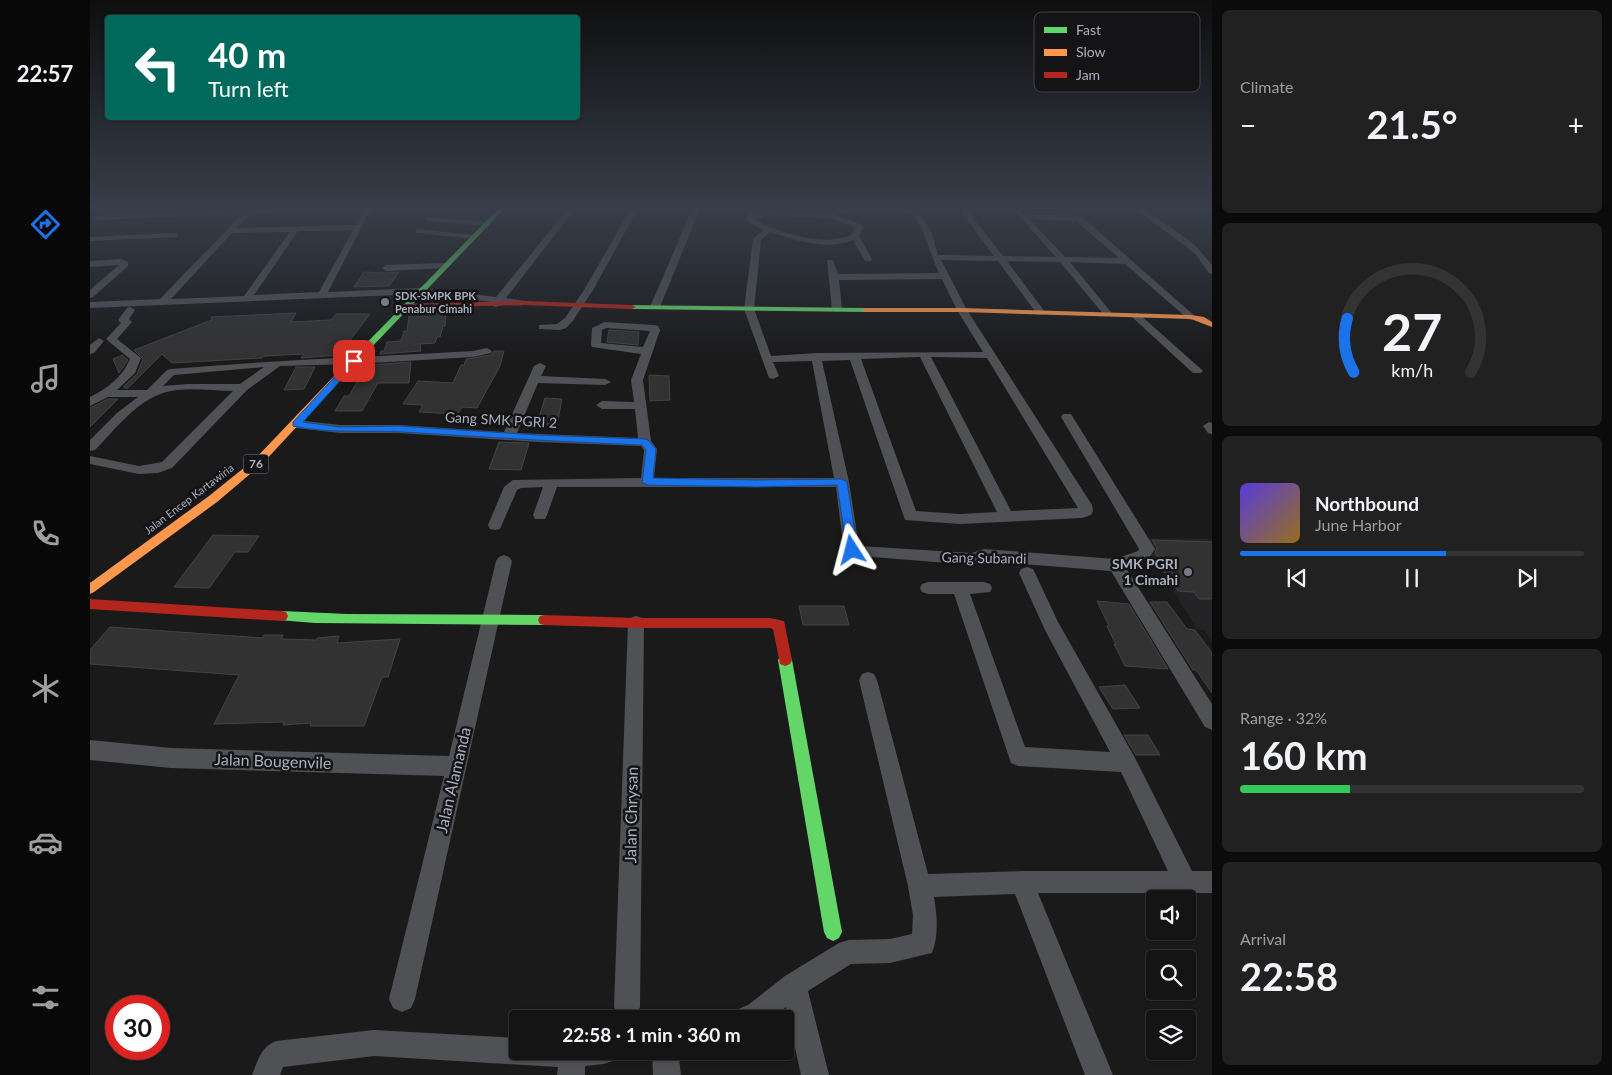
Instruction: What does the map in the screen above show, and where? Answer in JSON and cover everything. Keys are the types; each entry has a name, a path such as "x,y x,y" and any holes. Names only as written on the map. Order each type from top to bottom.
{"street":[{"path":"163,302 208,255"},
{"path":"247,298 277,255"},
{"path":"322,295 344,255"},
{"name":"Jalan Encep Kartawiria","path":"90,589 213,499 259,461 296,424 419,291 442,262 450,255"},
{"path":"499,302 536,255"},
{"path":"543,328 562,326 577,306 607,255"},
{"path":"655,308 676,255"},
{"path":"756,255 749,310 773,376"},
{"path":"865,255 868,260"},
{"path":"998,255 1040,312"},
{"path":"1058,255 1108,314"},
{"path":"1121,255 1191,317"},
{"path":"1200,255 1212,269"},
{"path":"854,356 908,514 913,517 1007,517 1082,513 1086,510 1085,505 962,310 935,258 1128,261"},
{"path":"90,264 121,262 125,264 90,295"},
{"path":"386,268 442,262"},
{"path":"830,262 834,277 837,309"},
{"path":"834,277 945,276"},
{"path":"90,305 419,291 499,302"},
{"path":"404,306 499,302 577,306 749,310 962,310 1191,317 1201,319 1212,325"},
{"path":"90,402 106,394 131,371 136,358 112,339 127,322 123,320 130,310"},
{"path":"1136,316 1197,371"},
{"path":"647,351 598,346 596,345 597,328 605,325 654,328 647,351 637,380 645,442 651,449 647,482"},
{"path":"90,351 99,341"},
{"path":"106,394 151,392 171,372 276,363 354,361 473,354 487,350"},
{"path":"768,359 924,354 991,355"},
{"path":"924,354 1007,517"},
{"path":"495,525 513,485 647,482 842,482 816,356"},
{"path":"90,460 141,470 160,469 167,465 243,388 276,363"},
{"path":"508,436 540,366"},
{"path":"534,379 604,382"},
{"path":"90,447 136,406 157,392 187,388 243,388"},
{"path":"602,405 639,406"},
{"path":"1067,417 1147,549 1143,554 1116,565 1212,720"},
{"name":"Gang SMK PGRI 2","path":"296,424 340,429 399,429 645,442"},
{"name":"Gang Subandi","path":"842,482 852,550 973,559 984,555 1116,565"},
{"path":"540,515 550,484"},
{"name":"Jalan Alamanda","path":"402,999 504,561"},
{"path":"1027,573 1051,625 1127,763 1186,882"},
{"path":"928,588 984,588"},
{"path":"960,588 1018,756 1127,763"},
{"path":"90,604 328,619 491,618 770,623 779,625 833,932"},
{"name":"Jalan Chrysan","path":"627,1007 636,622"},
{"path":"762,1010 794,985 848,952 890,951 923,944 924,915 920,886 868,680"},
{"name":"Jalan Bougenvile","path":"90,750 172,758 456,766"},
{"path":"920,886 1022,882 1212,882"},
{"path":"1022,882 1099,1075"},
{"path":"794,985 815,1075"},
{"path":"266,1075 271,1061 276,1054 374,1044 509,1051"},
{"path":"552,1060 571,1065"},
{"path":"666,1060 667,1075"}],"shaded area":[{"name":"SMK PGRI 1 Cimahi","path":"1144,538 1212,539 1212,641 1204,630 1197,629 1173,590 1176,590 1150,554"}],"building":[{"path":"364,272 399,272 389,286 354,287"},
{"path":"446,312 445,326 443,326 440,337 437,337 435,343 420,344 421,351 380,354 381,351 384,351 387,342 401,341 404,331 407,331 409,315"},
{"path":"296,313 291,322 331,320 336,314 370,314 339,355 301,358 304,354 172,363 162,354 128,388 124,388 137,374 143,359 134,350 212,320 211,317"},
{"path":"609,330 639,332 638,345 607,342"},
{"path":"494,351 504,351 500,366 477,408 462,407 458,414 419,412 423,405 403,404 418,381 453,383 461,365 464,365 466,359 491,355"},
{"path":"122,355 128,360 119,373 113,359"},
{"path":"411,362 409,383 378,383 362,411 335,411 344,396 349,396 362,373 368,373 370,365"},
{"path":"296,367 315,367 304,389 284,390"},
{"path":"649,375 669,376 670,400 650,401"},
{"path":"545,398 562,399 557,425 537,424"},
{"path":"108,399 118,399 90,427 90,408"},
{"path":"499,442 529,443 521,470 489,469"},
{"path":"213,535 259,536 248,552 235,552 209,588 174,587"},
{"name":"SMK PGRI 1 Cimahi","path":"1152,540 1212,542 1212,599 1199,599 1194,592 1178,591 1156,560 1160,560 1155,553 1157,548"},
{"path":"1097,601 1129,604 1168,669 1125,666"},
{"path":"1150,602 1167,602 1187,629 1195,630 1212,653 1212,693 1196,670 1193,670"},
{"path":"799,606 844,606 849,625 803,625"},
{"path":"110,627 262,638 264,635 283,635 281,639 317,640 317,638 339,636 337,643 400,639 388,677 382,677 364,726 310,726 311,723 283,725 284,722 214,724 239,675 90,664 90,650"},
{"path":"1125,685 1140,708 1113,709 1099,687"},
{"path":"1124,735 1148,735 1160,755 1136,755"}],"traffic: fast":[{"path":"339,376 456,255"},
{"path":"632,307 866,310"},
{"path":"282,616 347,619 544,620"},
{"path":"785,660 833,932"}],"traffic: slow":[{"path":"866,310 962,310 1191,317 1201,319 1212,325"},
{"path":"90,589 213,499 259,461 339,376"}],"traffic: jam":[{"path":"404,306 524,303 632,307"},
{"path":"90,604 282,616"},
{"path":"544,620 636,623 770,623 779,625 785,660"}],"place":[{"name":"SDK-SMPK BPK Penabur Cimahi","path":"385,302"},
{"name":"SMK PGRI 1 Cimahi","path":"1188,572"}],"route":[{"path":"354,361 296,424 357,430 399,429 538,438 645,442 651,449 647,482 842,482 852,550"}]}
